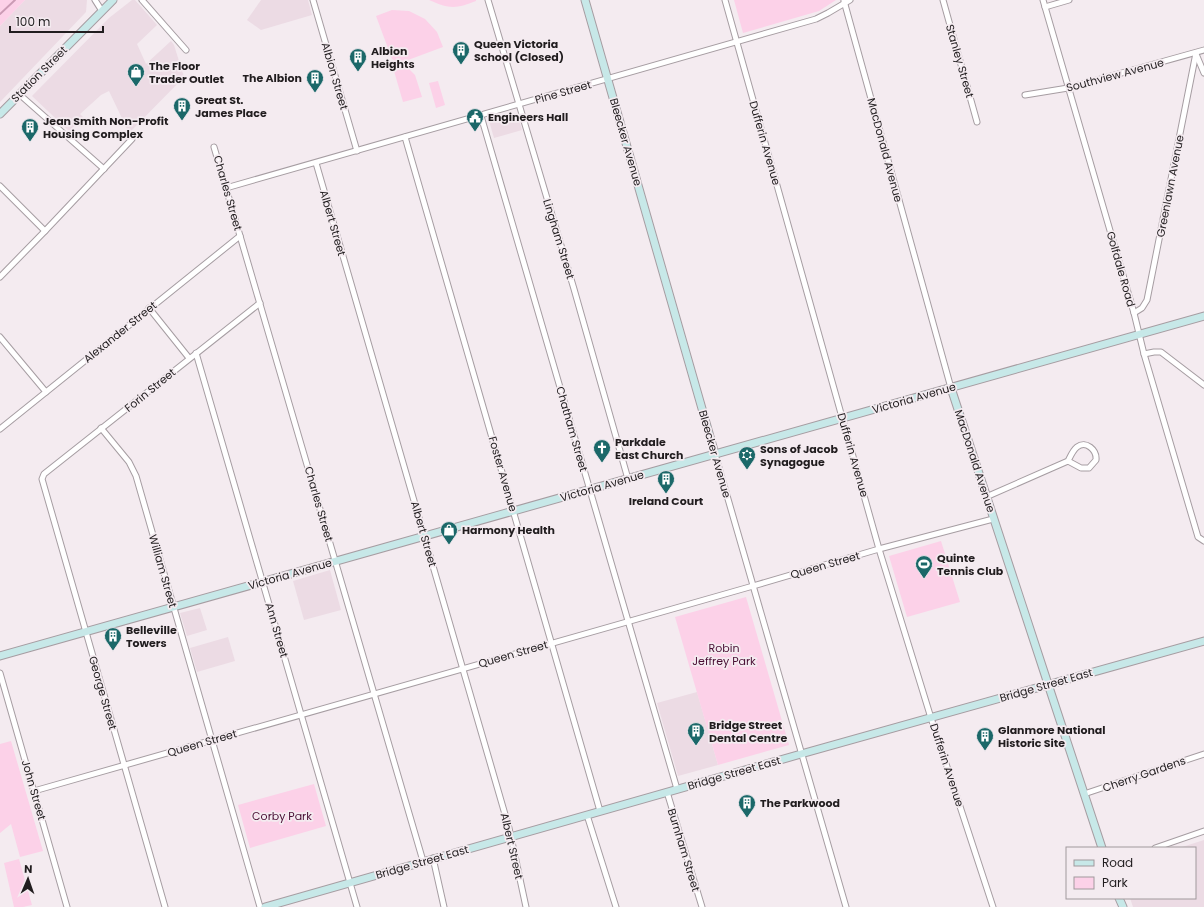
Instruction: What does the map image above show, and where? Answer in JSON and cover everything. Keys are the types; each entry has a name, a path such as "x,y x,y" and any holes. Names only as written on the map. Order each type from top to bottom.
{"street":[{"path":"95,0 102,11"},
{"name":"Station Street","path":"0,114 113,0"},
{"path":"142,0 186,50"},
{"name":"Albion Street","path":"313,0 357,151"},
{"name":"Lingham Street","path":"488,0 574,289 628,479"},
{"name":"Bleecker Avenue","path":"585,0 846,907"},
{"name":"Dufferin Avenue","path":"725,0 879,549 931,718 993,907"},
{"name":"Stanley Street","path":"943,0 977,122"},
{"name":"Golfdale Road","path":"1043,0 1134,313 1138,335 1198,537 1204,541"},
{"path":"1045,7 1069,0"},
{"name":"Pine Street","path":"226,188 816,19 846,1"},
{"name":"MacDonald Avenue","path":"846,1 951,388 1102,847"},
{"name":"Southview Avenue","path":"1025,95 1068,88 1204,50"},
{"path":"1196,53 1204,74"},
{"name":"Greenlawn Avenue","path":"1134,313 1142,308 1146,300 1196,53"},
{"path":"19,94 104,170"},
{"name":"Chatham Street","path":"481,116 676,789"},
{"name":"Foster Avenue","path":"405,137 600,811"},
{"path":"0,277 132,139"},
{"name":"Charles Street","path":"214,147 423,861"},
{"name":"Albert Street","path":"316,163 510,837 526,907"},
{"path":"0,186 45,231"},
{"name":"Alexander Street","path":"0,429 240,236"},
{"name":"Forin Street","path":"42,479 44,474 260,303"},
{"path":"149,308 189,358"},
{"name":"Victoria Avenue","path":"0,656 1204,316"},
{"path":"0,337 46,392"},
{"path":"1144,354 1161,352 1204,385"},
{"name":"Ann Street","path":"196,353 264,582 357,907"},
{"name":"William Street","path":"102,428 133,468 260,907"},
{"path":"986,497 1068,461 1075,449 1079,446 1087,445 1095,451 1096,460 1089,468 1081,468 1068,461"},
{"name":"George Street","path":"42,479 165,907"},
{"name":"Queen Street","path":"34,790 628,622 879,549 993,519"},
{"name":"Bridge Street East","path":"264,907 676,789 1204,641"},
{"name":"John Street","path":"0,673 67,907"},
{"name":"Cherry Gardens","path":"1084,794 1204,754"},
{"name":"Burnham Street","path":"667,792 702,907"},
{"path":"587,815 616,907"},
{"path":"1158,847 1204,832"},
{"path":"433,858 444,907"}],"shaded area":[{"path":"25,0 87,0 86,12 0,102 0,26"},
{"path":"132,0 135,0 157,25 137,44 146,64 171,41 174,45 184,77 129,133 109,91 101,95 80,114 83,117 69,131 32,96 109,18"},
{"path":"261,0 308,0 312,15 261,30 247,20"},
{"path":"517,113 522,130 494,138 489,121"},
{"path":"330,570 341,610 304,620 293,581"},
{"path":"200,608 207,630 187,636 180,613"},
{"path":"228,637 235,661 197,672 190,648"},
{"path":"697,692 718,765 678,776 657,703"},
{"path":"1204,840 1204,907 1133,907 1130,899 1196,899 1196,847 1182,847"}],"green space":[{"path":"0,0 25,0 0,26"},
{"path":"429,0 476,1 458,7 452,7"},
{"path":"734,0 836,0 819,11 743,33"},
{"path":"392,10 409,11 425,19 437,32 443,47 400,63 392,59 376,16"},
{"path":"408,68 415,75 422,97 403,102 394,71"},
{"path":"438,81 445,105 436,108 429,83"},
{"name":"Quinte Tennis Club","path":"941,541 960,602 907,617 889,556"},
{"name":"Robin Jeffrey Park","path":"746,597 789,745 718,765 675,617"},
{"path":"11,741 43,851 20,857 11,824 0,833 0,744"},
{"name":"Corby Park","path":"314,784 326,826 250,848 238,805"},
{"path":"19,859 32,905 14,907 4,863"}],"waterway":[{"path":"0,14 15,0"}],"place":[{"name":"Queen Victoria School (Closed)","path":"461,65"},
{"name":"Albion Heights","path":"358,72"},
{"name":"The Floor Trader Outlet","path":"136,87"},
{"name":"The Albion","path":"315,93"},
{"name":"Great St. James Place","path":"182,121"},
{"name":"Engineers Hall","path":"475,132"},
{"name":"Jean Smith Non-Profit Housing Complex","path":"30,142"},
{"name":"Parkdale East Church","path":"602,463"},
{"name":"Sons of Jacob Synagogue","path":"747,470"},
{"name":"Ireland Court","path":"666,494"},
{"name":"Harmony Health","path":"449,545"},
{"name":"Quinte Tennis Club","path":"924,579"},
{"name":"Belleville Towers","path":"113,651"},
{"name":"Bridge Street Dental Centre","path":"696,746"},
{"name":"Glanmore National Historic Site","path":"985,751"},
{"name":"The Parkwood","path":"747,818"}]}
